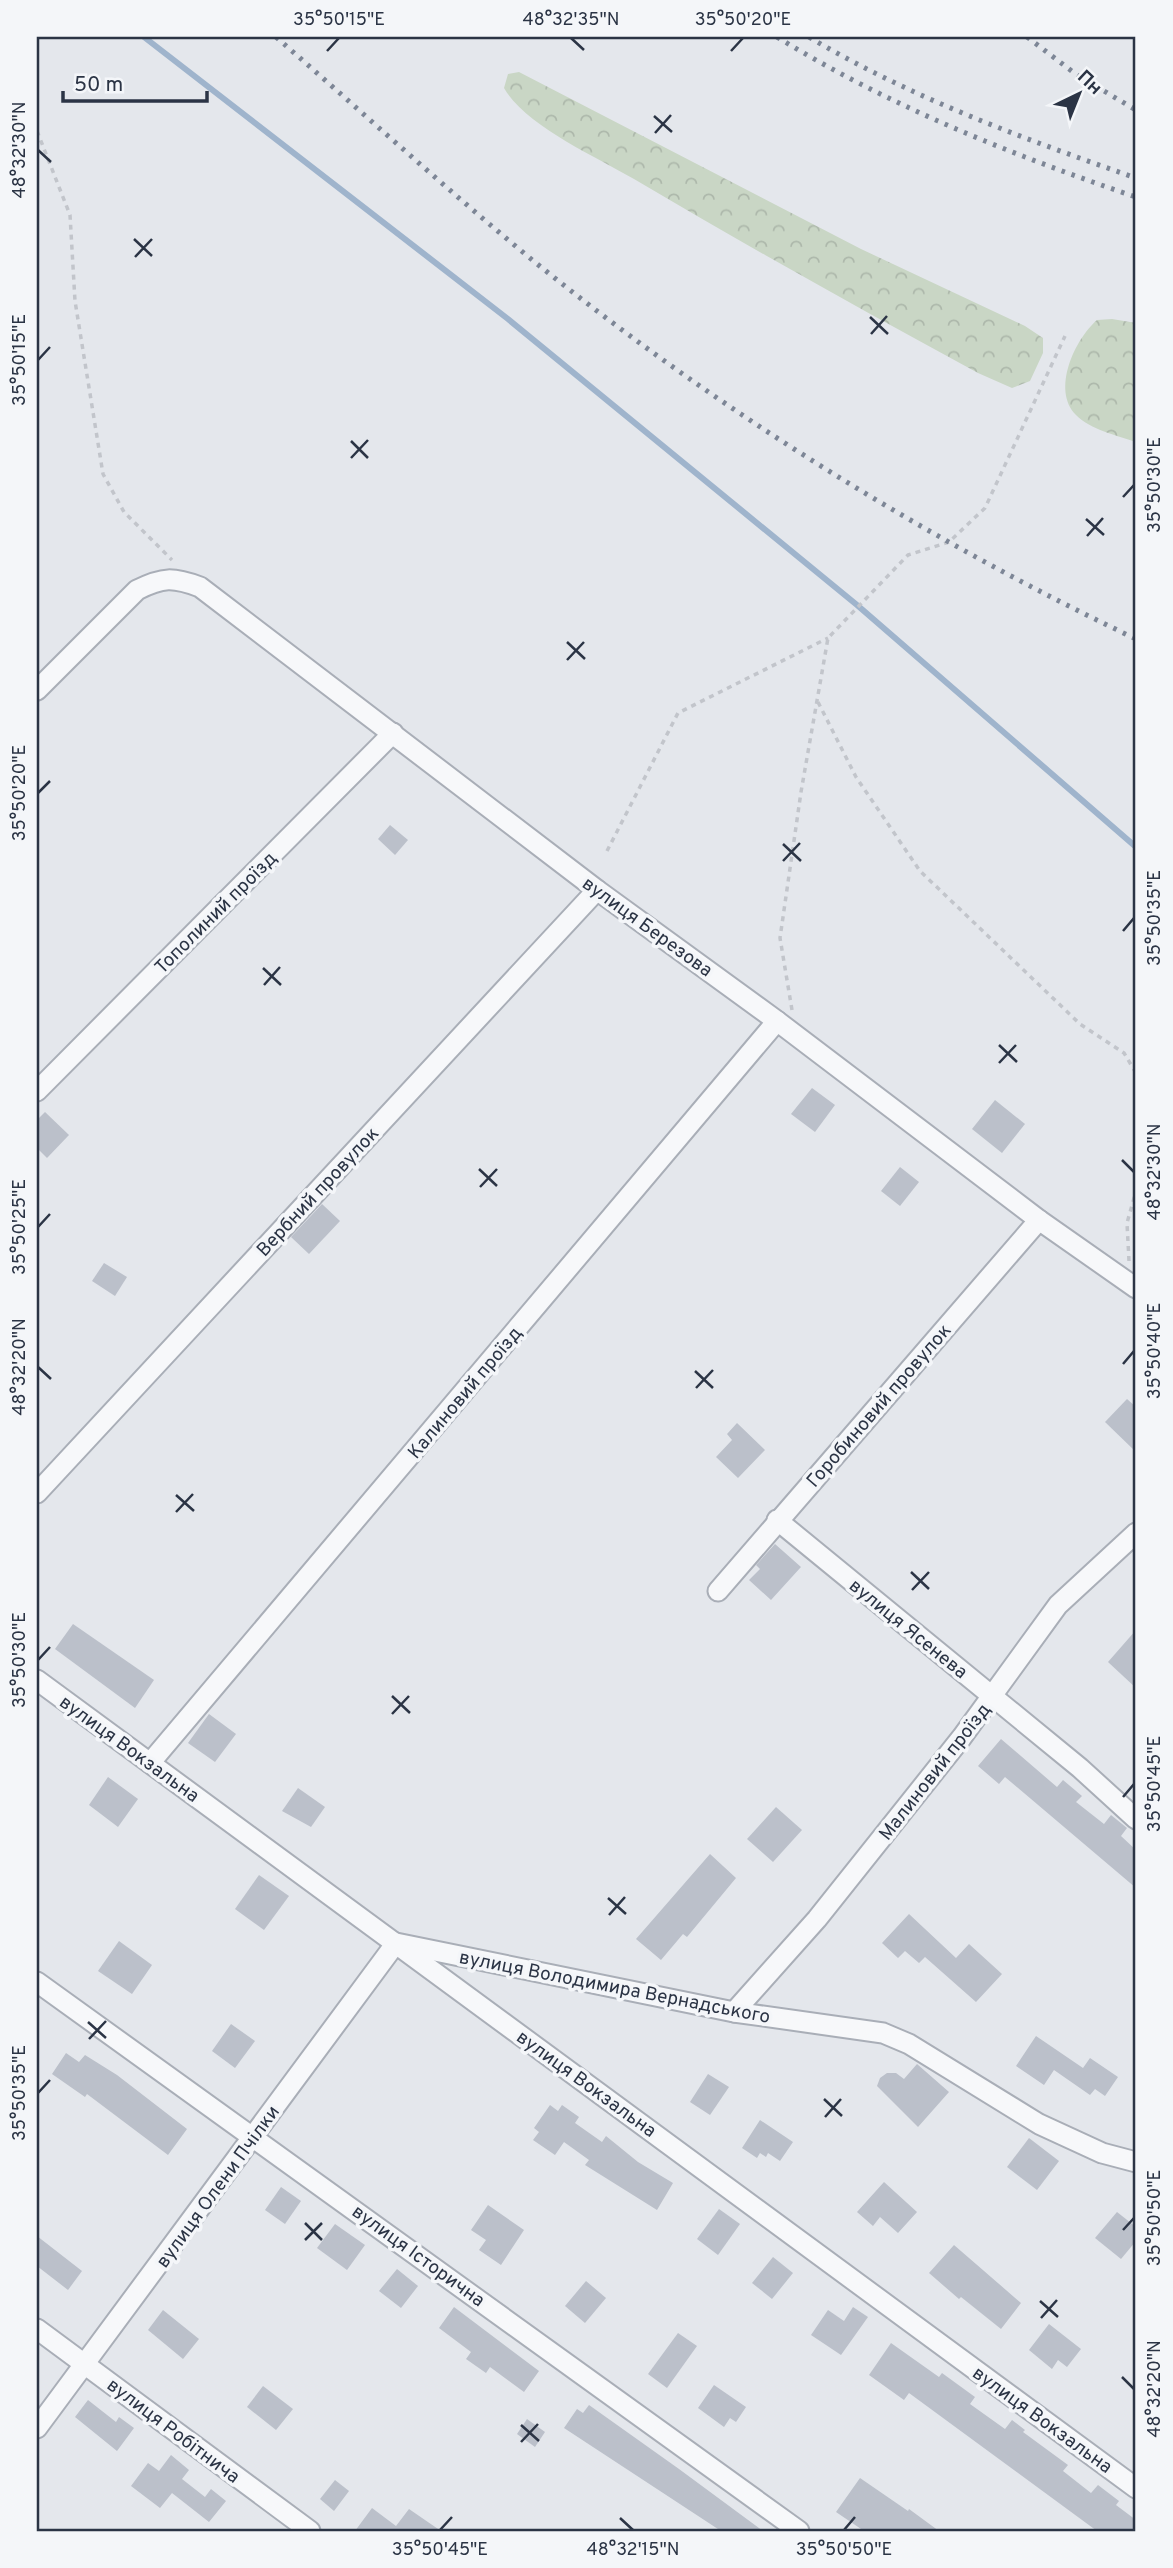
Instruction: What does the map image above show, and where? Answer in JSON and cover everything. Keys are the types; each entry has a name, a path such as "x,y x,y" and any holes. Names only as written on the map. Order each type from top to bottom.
{"street":[{"name":"вулиця Березова","path":"37,690 137,590 156,581 178,579 200,587 597,890 777,1021 1039,1220 1133,1286"},
{"name":"Тополиний проїзд","path":"37,1091 393,733"},
{"name":"Вербний провулок","path":"37,1493 597,890"},
{"name":"Калиновий проїзд","path":"150,1763 777,1021"},
{"name":"Горобиновий провулок","path":"718,1591 1039,1220"},
{"name":"вулиця Ясенева","path":"777,1520 992,1696 1136,1819"},
{"name":"Малиновий проїзд","path":"734,2012 817,1919 992,1696 1058,1605 1136,1534"},
{"name":"вулиця Вокзальна","path":"37,1680 1136,2488"},
{"name":"вулиця Володимира Вернадського","path":"396,1943 734,2012 883,2032 909,2044 1038,2124 1102,2153 1136,2162"},
{"name":"вулиця Олени Пчілки","path":"37,2428 396,1943"},
{"name":"вулиця Історична","path":"37,1982 254,2135 799,2531"},
{"name":"вулиця Робітнича","path":"37,2329 310,2531"}],"path":[{"path":"37,131 70,215 75,301 103,474 124,512 178,565"},
{"path":"607,851 678,713 828,638 908,555 950,542 985,508 1065,336"},
{"path":"796,1036 780,938 828,638"},
{"path":"817,700 856,777 920,871 1080,1024 1124,1053 1136,1073"},
{"path":"1133,1286 1127,1223 1136,1191"}],"green space":[{"path":"519,72 861,249 1025,326 1043,338 1043,353 1030,381 1012,388 978,373 805,278 563,139 528,115 504,88 508,74"},
{"path":"1112,319 1136,323 1136,442 1104,432 1082,420 1069,405 1066,392 1069,365 1081,339 1097,320"}],"building":[{"path":"390,825 408,840 395,855 378,839"},
{"path":"812,1088 835,1105 815,1132 791,1114"},
{"path":"995,1100 1025,1124 1002,1153 972,1129"},
{"path":"45,1112 69,1135 47,1158 37,1148 37,1120"},
{"path":"900,1167 919,1182 900,1206 881,1191"},
{"path":"322,1204 340,1221 309,1254 291,1237"},
{"path":"104,1263 127,1277 115,1296 92,1281"},
{"path":"1127,1399 1136,1407 1136,1452 1105,1422"},
{"path":"737,1423 765,1450 738,1478 716,1457 732,1440 727,1434"},
{"path":"775,1544 801,1567 771,1600 749,1580 760,1569 756,1565"},
{"path":"73,1624 154,1680 135,1708 55,1649"},
{"path":"1136,1630 1136,1688 1108,1662"},
{"path":"209,1714 236,1734 215,1762 188,1743"},
{"path":"1001,1739 1057,1787 1063,1780 1082,1796 1076,1802 1104,1824 1111,1815 1127,1828 1121,1836 1136,1850 1136,1888 1005,1777 999,1784 978,1766"},
{"path":"108,1777 138,1799 118,1827 89,1805"},
{"path":"298,1788 325,1807 311,1827 282,1811"},
{"path":"776,1807 802,1830 773,1862 747,1839"},
{"path":"710,1854 736,1878 687,1937 683,1934 661,1960 636,1939"},
{"path":"259,1875 289,1896 264,1930 235,1909"},
{"path":"909,1914 956,1958 969,1944 1002,1974 976,2002 925,1957 919,1963 905,1951 898,1958 882,1943"},
{"path":"119,1941 152,1965 132,1994 98,1971"},
{"path":"231,2024 255,2041 235,2068 212,2051"},
{"path":"1036,2036 1083,2068 1090,2058 1118,2077 1105,2096 1095,2089 1090,2095 1054,2070 1044,2085 1016,2066"},
{"path":"66,2053 79,2062 85,2055 117,2075 187,2129 168,2155 87,2094 85,2097 52,2074"},
{"path":"917,2064 949,2092 918,2127 877,2086 880,2078 887,2073 896,2073 904,2079"},
{"path":"708,2074 729,2087 710,2115 690,2102"},
{"path":"550,2105 558,2111 562,2105 579,2117 575,2123 602,2142 606,2136 638,2162 673,2183 657,2210 585,2165 589,2160 564,2142 555,2155 533,2140 539,2132 534,2128"},
{"path":"760,2120 793,2142 780,2161 768,2153 766,2157 760,2153 757,2158 742,2148"},
{"path":"1029,2138 1059,2161 1037,2190 1007,2167"},
{"path":"884,2182 917,2212 898,2233 880,2217 873,2226 857,2212"},
{"path":"281,2187 301,2201 285,2224 265,2210"},
{"path":"488,2205 524,2230 501,2265 479,2250 486,2240 471,2230"},
{"path":"719,2209 740,2224 718,2255 697,2239"},
{"path":"1117,2212 1136,2227 1136,2241 1121,2259 1095,2238"},
{"path":"335,2224 365,2245 347,2270 317,2248"},
{"path":"37,2236 82,2271 68,2290 37,2266"},
{"path":"954,2245 1021,2303 1001,2329 961,2297 959,2299 929,2273"},
{"path":"773,2257 793,2273 772,2299 752,2283"},
{"path":"397,2269 418,2286 401,2308 379,2291"},
{"path":"586,2281 606,2298 585,2323 565,2306"},
{"path":"454,2307 539,2371 524,2392 490,2367 486,2373 466,2359 471,2352 439,2328"},
{"path":"853,2307 868,2317 841,2355 811,2335 828,2310 844,2321"},
{"path":"163,2310 199,2339 183,2359 148,2330"},
{"path":"1049,2324 1081,2349 1067,2367 1058,2360 1052,2369 1029,2350"},
{"path":"678,2333 697,2346 667,2388 648,2374"},
{"path":"891,2343 939,2377 942,2373 975,2397 970,2404 1005,2429 1012,2420 1025,2430 1023,2432 1068,2465 1063,2471 1091,2493 1098,2485 1119,2501 1116,2505 1136,2520 1136,2531 1097,2531 909,2393 904,2400 869,2375"},
{"path":"714,2385 746,2407 736,2422 730,2418 724,2427 698,2408"},
{"path":"263,2386 293,2409 276,2430 247,2407"},
{"path":"88,2400 116,2422 119,2417 134,2428 117,2451 75,2417"},
{"path":"589,2405 763,2531 721,2531 564,2428 577,2409 583,2413"},
{"path":"527,2419 545,2432 535,2447 517,2434"},
{"path":"171,2455 189,2470 182,2479 205,2497 211,2489 226,2501 209,2522 172,2493 160,2508 131,2486 148,2463 159,2471"},
{"path":"860,2478 939,2531 864,2531 836,2512"},
{"path":"335,2480 349,2491 334,2511 320,2499"},
{"path":"372,2508 396,2526 409,2509 441,2531 355,2531"}],"waterway":[{"path":"144,37 508,319 857,605 1136,847"}],"railway":[{"path":"276,37 536,263 677,370 825,469 901,515 1057,600 1136,639"},
{"path":"777,37 907,107 997,146 1136,197"},
{"path":"809,37 888,79 969,116 1136,178"},
{"path":"1027,37 1077,75 1136,110"}]}
